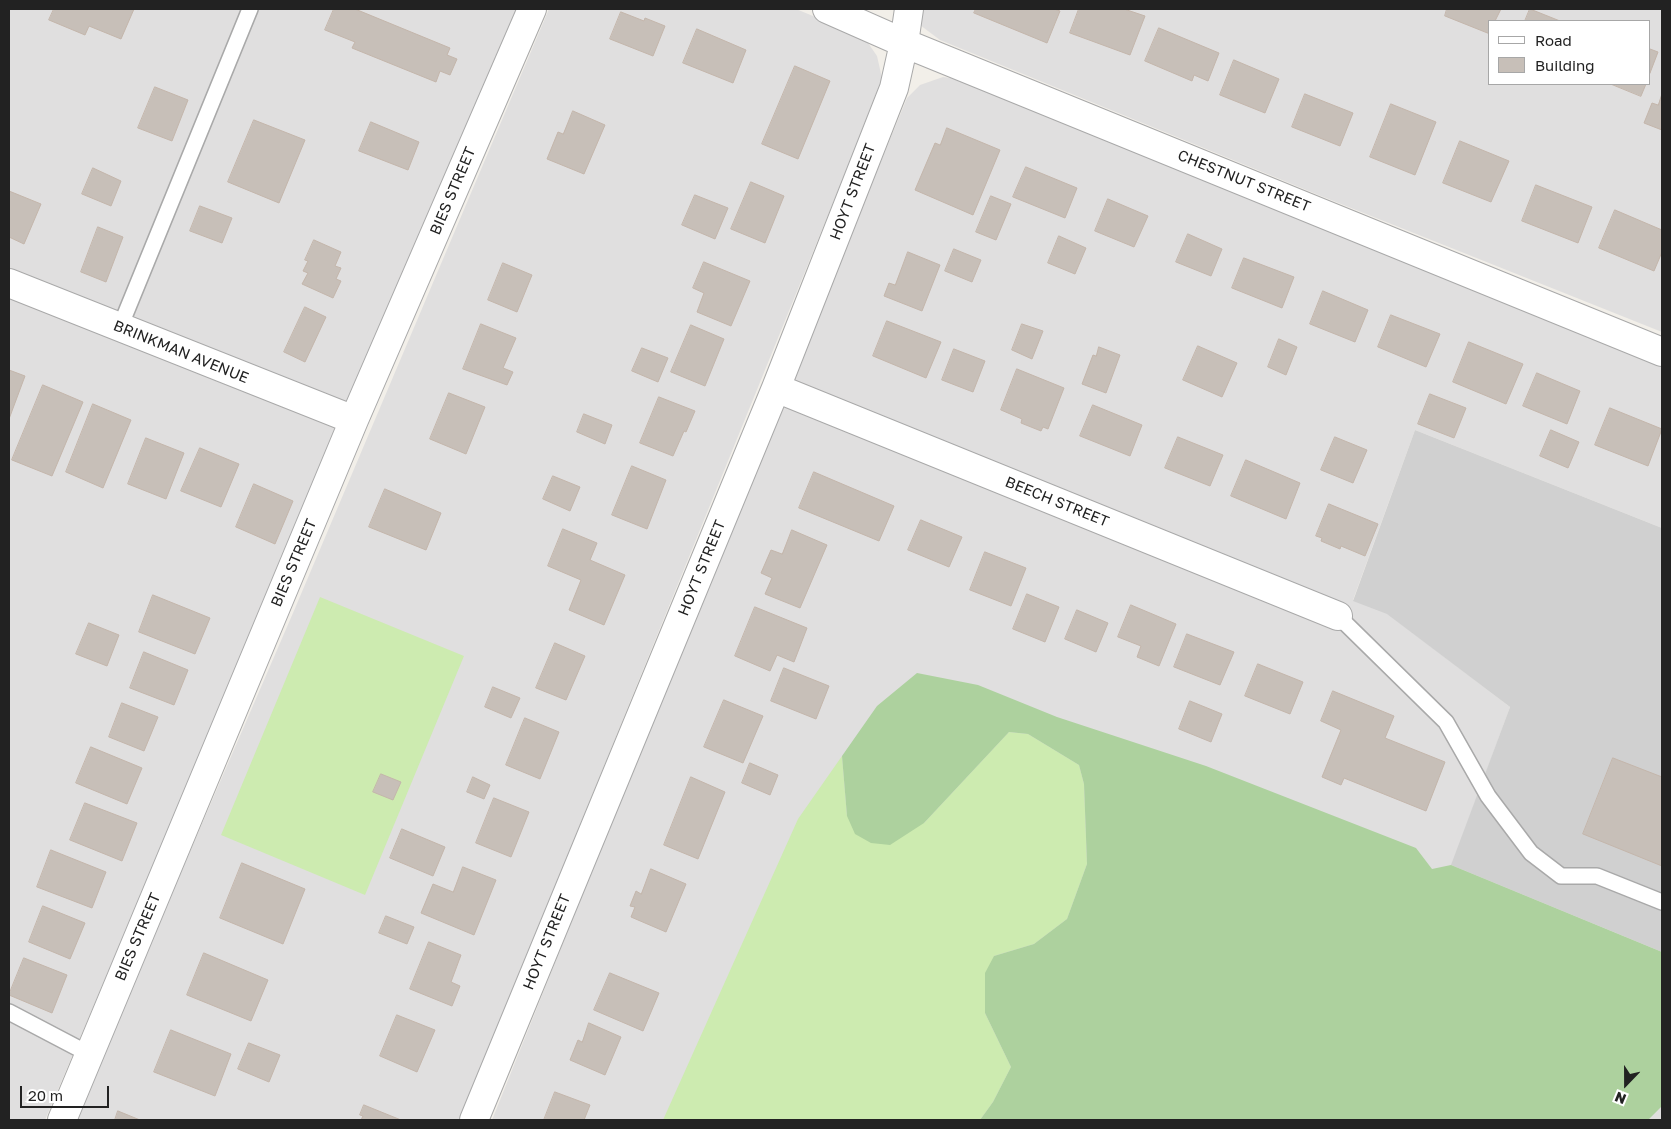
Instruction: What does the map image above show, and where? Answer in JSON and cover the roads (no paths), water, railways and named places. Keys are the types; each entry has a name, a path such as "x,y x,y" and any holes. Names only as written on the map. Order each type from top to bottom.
{"street":[{"name":"BIES STREET","path":"62,1120 354,420 532,9"},
{"name":"CHESTNUT STREET","path":"827,9 904,43 1662,352"},
{"name":"HOYT STREET","path":"474,1120 776,388 894,88 909,9"},
{"name":"BRINKMAN AVENUE","path":"9,283 354,420"},
{"name":"BEECH STREET","path":"776,388 1338,616"}],"lane":[{"path":"120,327 250,9"},
{"path":"1338,616 1446,722 1488,796 1531,853 1562,876 1597,876 1662,902"},
{"path":"9,1012 89,1054"}]}
